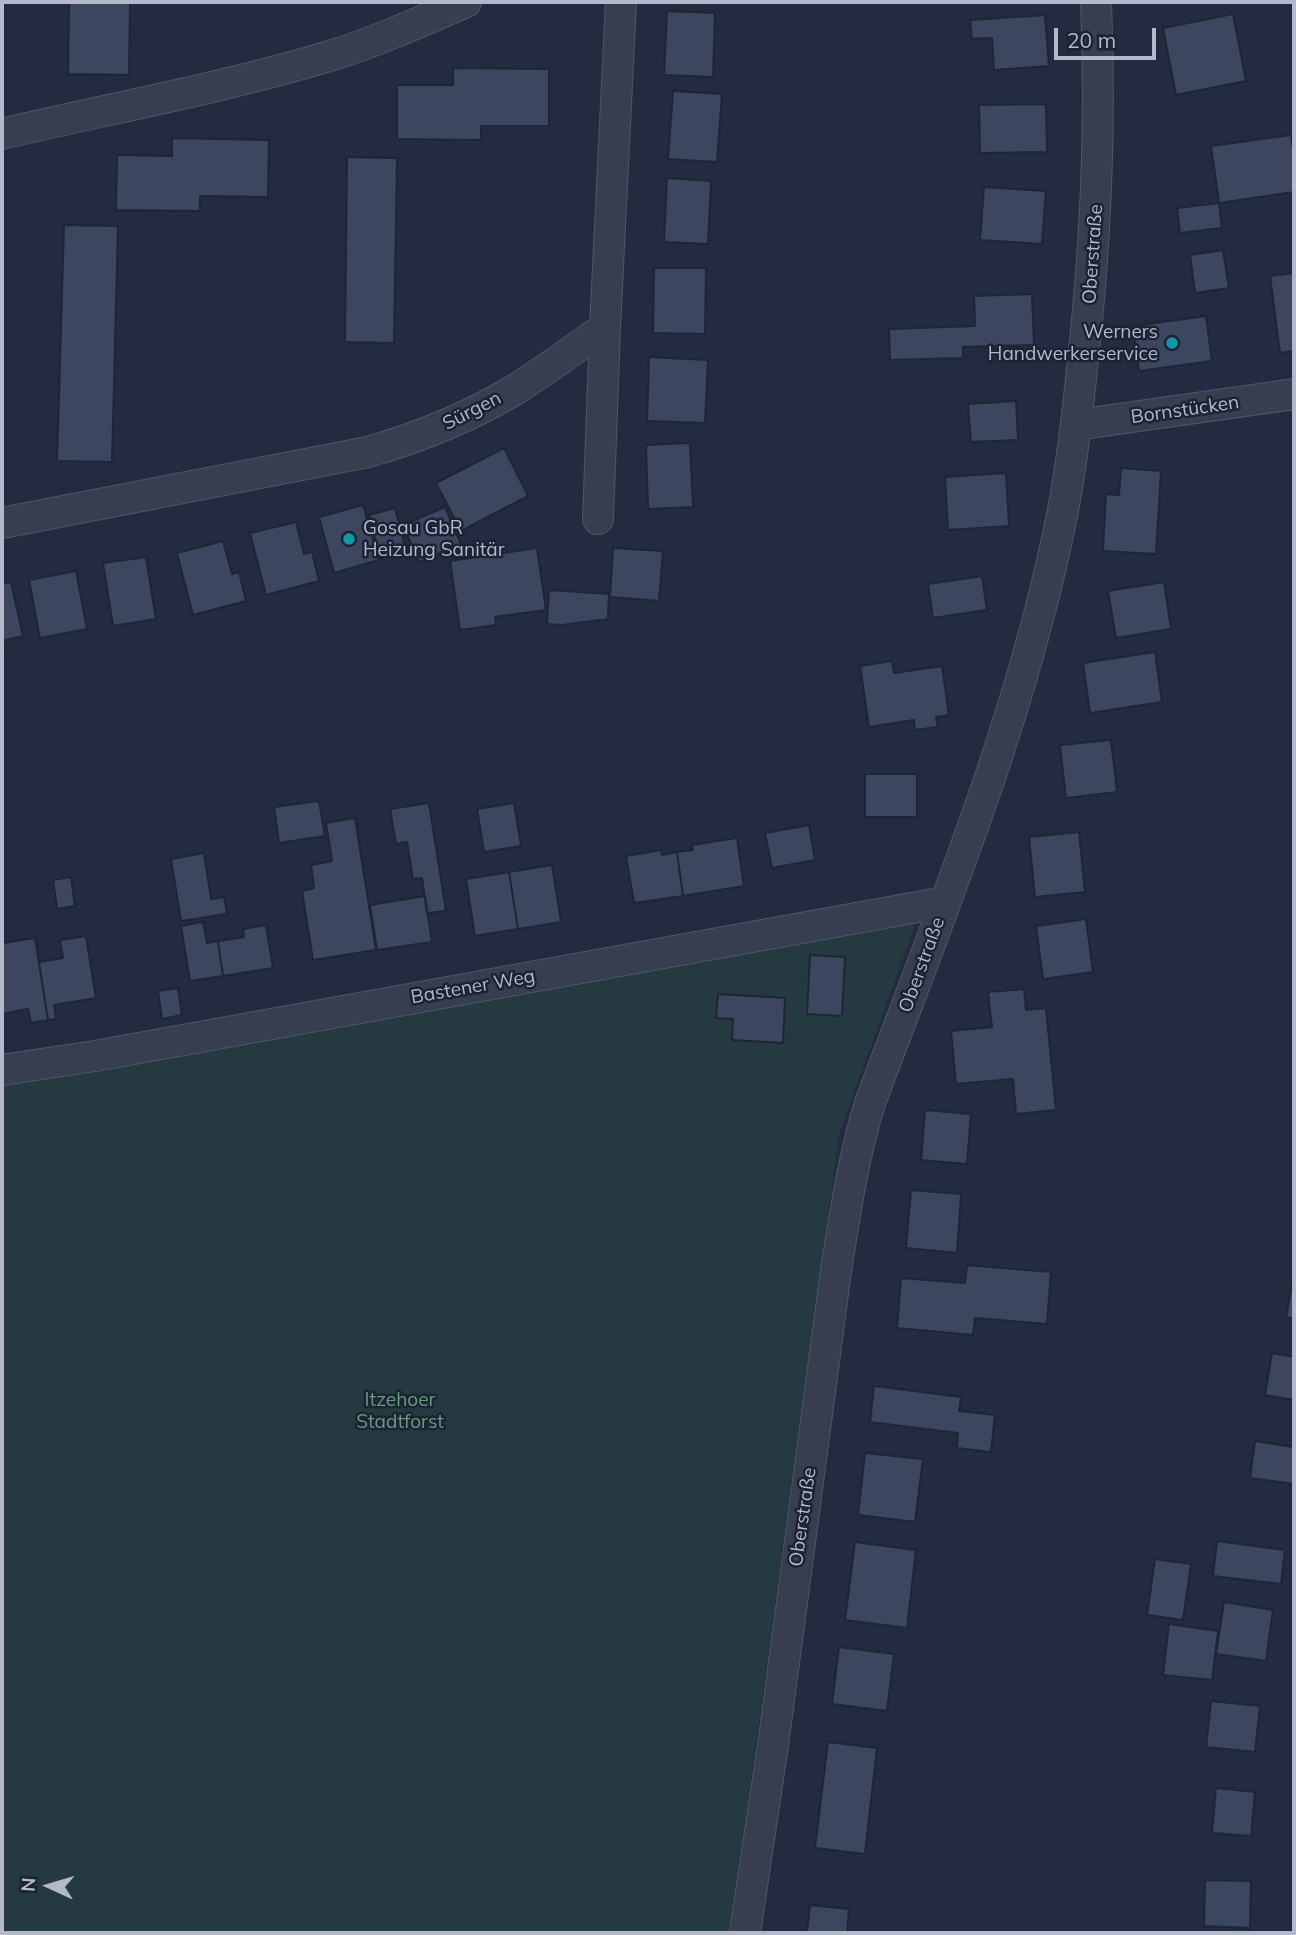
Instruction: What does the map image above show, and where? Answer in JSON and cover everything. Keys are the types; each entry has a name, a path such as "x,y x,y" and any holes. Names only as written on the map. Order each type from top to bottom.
{"street":[{"path":"2,134 270,74 336,54 466,2"},
{"path":"598,519 621,2"},
{"name":"Oberstraße","path":"745,1933 848,1193 859,1140 870,1103 1000,746 1025,666 1060,528 1076,425 1089,308 1098,186 1096,2"},
{"name":"Sürgen","path":"2,523 359,454 411,440 514,390 605,328"},
{"name":"Bornstücken","path":"1076,425 1294,394"},
{"name":"Bastener Weg","path":"2,1070 95,1056 945,902"}],"green space":[{"name":"Itzehoer Stadtforst","path":"920,911 839,1134 730,1933 2,1933 2,1081"}],"building":[{"path":"69,2 130,2 129,75 68,74"},
{"path":"667,11 715,13 713,77 664,75"},
{"path":"1233,14 1246,81 1176,95 1163,28"},
{"path":"1045,15 1049,66 994,70 992,38 972,39 970,20"},
{"path":"453,68 549,69 549,126 481,126 481,140 397,139 397,85 453,85"},
{"path":"673,91 722,94 717,162 668,159"},
{"path":"1046,104 1047,152 980,153 979,105"},
{"path":"1291,135 1294,192 1219,203 1211,146"},
{"path":"172,138 269,140 268,197 200,196 200,211 116,210 117,155 172,156"},
{"path":"347,157 397,158 394,343 345,342"},
{"path":"667,178 711,181 708,244 664,242"},
{"path":"984,187 1046,191 1042,244 980,240"},
{"path":"1219,203 1222,228 1180,233 1177,208"},
{"path":"64,225 118,226 112,462 57,461"},
{"path":"1223,250 1229,288 1195,293 1190,255"},
{"path":"654,268 706,268 705,334 653,333"},
{"path":"1294,273 1294,351 1280,353 1270,276"},
{"path":"1032,294 1034,345 963,347 963,358 890,360 889,329 975,326 974,296"},
{"name":"Werners Handwerkerservice","path":"1206,316 1212,361 1139,371 1133,326"},
{"path":"649,357 708,360 705,423 647,421"},
{"path":"1016,401 1018,440 971,442 968,404"},
{"path":"690,443 693,507 648,509 646,445"},
{"path":"504,448 528,496 461,531 436,483"},
{"path":"1121,468 1161,471 1156,554 1103,551 1106,494 1119,495"},
{"path":"1006,473 1009,526 948,530 945,477"},
{"name":"Gosau GbR Heizung Sanitär","path":"363,505 379,560 334,573 319,517"},
{"path":"445,507 461,544 419,562 403,525"},
{"path":"395,508 406,551 380,558 369,515"},
{"path":"296,522 304,554 312,552 319,581 266,595 250,533"},
{"path":"223,541 232,574 239,572 246,601 193,615 177,553"},
{"path":"537,548 546,610 495,617 496,625 460,630 450,561"},
{"path":"613,548 663,551 659,601 610,597"},
{"path":"146,557 156,619 113,626 103,563"},
{"path":"76,571 87,629 40,638 29,580"},
{"path":"982,576 987,610 933,618 928,584"},
{"path":"11,582 23,636 2,641 2,584"},
{"path":"1164,582 1171,629 1116,638 1108,591"},
{"path":"549,590 609,594 608,619 562,625 547,624"},
{"path":"1155,652 1162,702 1090,713 1083,663"},
{"path":"892,661 894,673 942,666 949,715 936,717 938,727 915,730 914,720 869,727 860,666"},
{"path":"1111,740 1117,792 1066,798 1060,745"},
{"path":"865,774 917,774 917,817 865,817"},
{"path":"319,801 325,836 279,843 274,807"},
{"path":"429,803 446,911 427,913 422,878 413,879 407,842 396,844 390,809"},
{"path":"514,803 521,846 484,852 477,809"},
{"path":"355,818 376,950 313,960 302,891 314,888 311,865 332,861 326,823"},
{"path":"809,825 815,860 772,868 765,833"},
{"path":"1079,832 1085,892 1035,897 1029,837"},
{"path":"737,838 744,886 683,896 677,852 693,850 692,845"},
{"path":"661,850 662,855 677,852 683,896 634,903 626,856"},
{"path":"204,853 211,899 224,897 227,914 181,921 171,859"},
{"path":"552,865 561,922 518,929 509,872"},
{"path":"509,872 518,929 475,936 466,879"},
{"path":"71,877 75,906 57,909 53,880"},
{"path":"425,896 432,942 377,950 370,905"},
{"path":"1086,919 1093,972 1043,979 1036,926"},
{"path":"203,922 207,943 218,941 223,976 190,981 181,926"},
{"path":"266,925 273,968 223,976 218,941 244,937 243,929"},
{"path":"86,936 96,998 54,1005 56,1019 48,1020 39,962 63,958 60,940"},
{"path":"35,938 48,1020 31,1023 28,1009 2,1014 2,943"},
{"path":"810,955 845,957 842,1016 807,1014"},
{"path":"178,988 182,1015 162,1019 158,991"},
{"path":"1024,989 1026,1010 1046,1008 1056,1110 1016,1114 1013,1079 956,1084 951,1031 992,1027 988,992"},
{"path":"718,994 785,998 783,1043 732,1040 733,1019 716,1018"},
{"path":"925,1110 971,1114 967,1164 921,1160"},
{"path":"911,1190 961,1194 957,1253 906,1248"},
{"path":"967,1265 1051,1272 1047,1324 975,1318 973,1335 897,1328 901,1278 965,1283"},
{"path":"1294,1279 1294,1319 1286,1317"},
{"path":"1272,1353 1294,1357 1294,1400 1265,1395"},
{"path":"874,1386 961,1397 959,1411 995,1415 991,1452 957,1448 958,1433 870,1422"},
{"path":"1255,1441 1294,1447 1294,1484 1250,1478"},
{"path":"865,1453 923,1459 915,1522 858,1515"},
{"path":"1217,1541 1285,1550 1281,1584 1213,1576"},
{"path":"855,1542 916,1550 907,1628 845,1620"},
{"path":"1155,1559 1191,1564 1183,1620 1147,1615"},
{"path":"1224,1602 1273,1610 1266,1661 1216,1654"},
{"path":"1169,1624 1218,1631 1212,1680 1163,1675"},
{"path":"839,1647 894,1654 887,1711 832,1704"},
{"path":"1211,1701 1260,1706 1255,1752 1206,1747"},
{"path":"828,1742 877,1748 865,1854 815,1848"},
{"path":"1216,1788 1255,1792 1251,1836 1212,1833"},
{"path":"1205,1880 1251,1881 1250,1928 1204,1926"},
{"path":"810,1905 849,1909 847,1933 807,1933"}],"place":[{"name":"Werners Handwerkerservice","path":"1172,343"},
{"name":"Gosau GbR Heizung Sanitär","path":"349,539"}]}
